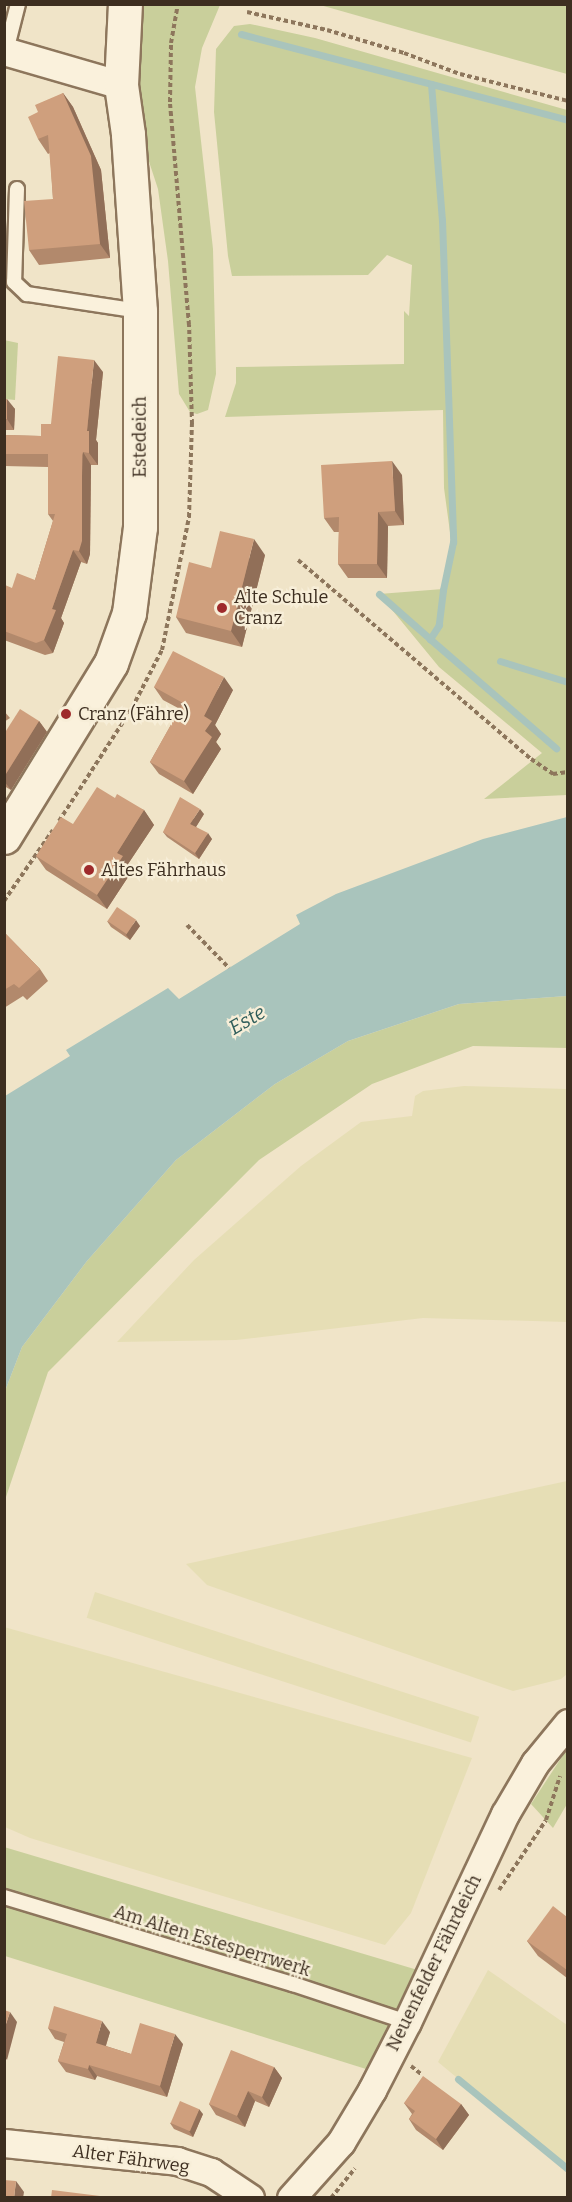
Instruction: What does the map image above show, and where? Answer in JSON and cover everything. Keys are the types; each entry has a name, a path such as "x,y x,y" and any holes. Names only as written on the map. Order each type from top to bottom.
{"street":[{"name":"Estedeich","path":"4,837 111,663 129,613 140,527 140,311 128,134 121,85 125,4"},
{"path":"5,51 121,85"},
{"name":"Neuenfelder Fährdeich","path":"291,2198 341,2142 407,2022 506,1814 535,1763 567,1722"},
{"name":"Alter Fährweg","path":"4,2143 177,2161 211,2172 250,2198"}],"lane":[{"path":"5,51 18,4"},
{"path":"17,189 14,282 27,294 140,311"},
{"name":"Am Alten Estesperrwerk","path":"4,1897 292,1984 407,2022"}],"path":[{"path":"4,901 132,708 162,650 189,517 192,424 189,325 170,102 171,43 178,4"},
{"path":"247,12 327,30 404,53 460,74 567,101"},
{"path":"297,560 531,759 553,774 567,772"},
{"path":"187,925 229,968"},
{"path":"414,2069 422,2075"}],"shaded area":[{"path":"464,1086 567,1089 567,1322 423,1318 236,1340 117,1342 194,1260 301,1166 361,1122 412,1116 415,1096 423,1091"},
{"path":"567,1481 567,1674 561,1679 513,1691 207,1585 186,1564"},
{"path":"95,1592 479,1717 471,1743 87,1618"},
{"path":"4,1627 472,1758 411,1913 385,1945 30,1838 5,1827"},
{"path":"488,1970 567,2025 567,2166 538,2145 438,2062"}],"green space":[{"path":"140,5 220,5 202,48 195,87 213,249 216,374 208,410 197,414 190,412 179,394 168,261 158,189 137,125 134,69"},
{"path":"320,5 567,5 567,74 426,35"},
{"path":"250,24 315,38 567,110 567,795 484,799 542,753 439,667 379,594 443,589 452,547 444,488 443,410 225,417 236,383 236,367 404,364 404,311 409,316 412,265 387,255 368,275 232,276 214,112 216,49 234,26"},
{"path":"4,340 18,343 15,400 5,399"},
{"path":"567,996 567,1048 473,1046 372,1084 259,1160 48,1372 5,1500 5,1391 22,1347 87,1261 176,1160 275,1084 348,1041 459,1004"},
{"path":"567,1749 567,1804 553,1828 531,1804"},
{"path":"4,1847 421,1971 366,2069 5,1956"}],"water":[{"name":"Este","path":"567,817 567,996 459,1004 348,1041 275,1084 176,1160 87,1261 22,1347 5,1391 5,1096 70,1056 66,1050 168,988 179,999 300,924 296,915 336,894 483,839"}],"building":[{"path":"63,93 91,156 100,244 29,250 24,201 53,199 48,135 38,139 28,117 38,112 35,105"},
{"path":"58,356 94,360 87,431 89,431 89,453 83,452 82,455 82,541 79,551 73,550 52,609 56,610 44,640 36,643 4,631 4,587 5,585 12,588 17,573 35,580 55,514 48,514 48,454 4,454 4,435 41,436 41,424 51,424"},
{"path":"4,399 7,399 7,419 4,419"},
{"path":"392,461 395,511 378,512 377,564 338,564 339,517 324,518 321,465"},
{"path":"220,531 254,539 231,631 176,617 189,562 211,568"},
{"path":"173,651 224,677 204,716 212,721 205,731 212,737 184,781 150,762 183,703 154,687"},
{"path":"20,709 39,721 4,777 4,734"},
{"path":"97,787 115,798 117,794 144,810 117,853 123,856 97,895 36,856 61,817 73,824"},
{"path":"180,797 200,809 190,824 208,833 195,853 163,832"},
{"path":"117,907 136,920 127,934 107,921"},
{"path":"4,932 40,969 19,988 14,984 4,990"},
{"path":"553,1906 567,1917 567,1970 527,1941"},
{"path":"54,2006 102,2021 96,2043 131,2054 140,2023 175,2034 160,2086 89,2065 88,2069 58,2061 67,2034 48,2028"},
{"path":"4,2010 10,2012 4,2030"},
{"path":"231,2050 274,2067 262,2097 248,2091 237,2116 209,2104"},
{"path":"423,2076 461,2104 436,2139 409,2119 415,2111 404,2103"},
{"path":"180,2101 199,2109 190,2131 171,2123"},
{"path":"4,2180 16,2181 14,2198 4,2198"},
{"path":"52,2190 116,2198 51,2198"}],"waterway":[{"path":"241,34 568,120"},
{"path":"431,84 442,220 453,542 443,590 439,625 430,639 556,748"},
{"path":"379,594 430,639"},
{"path":"500,661 568,682"},
{"path":"458,2079 568,2169"}],"place":[{"name":"Alte Schule Cranz","path":"222,608"},
{"name":"Cranz (Fähre)","path":"66,714"},
{"name":"Altes Fährhaus","path":"89,870"}]}
